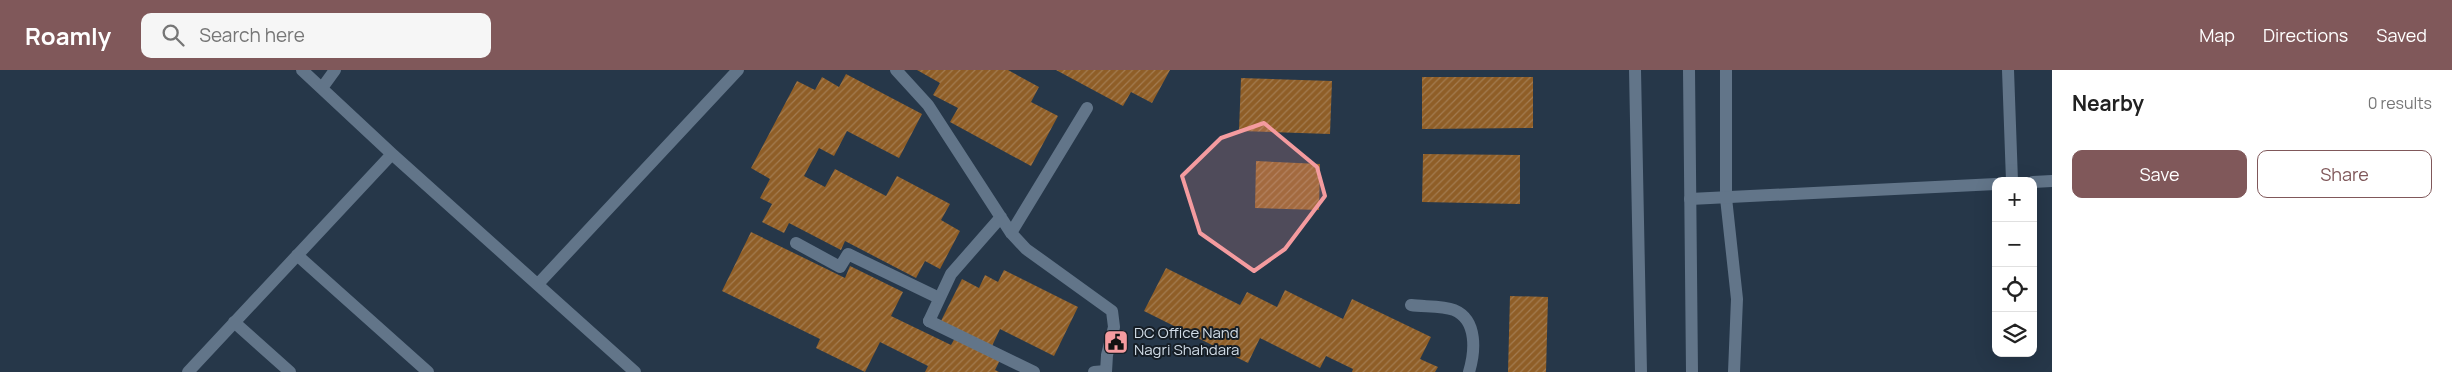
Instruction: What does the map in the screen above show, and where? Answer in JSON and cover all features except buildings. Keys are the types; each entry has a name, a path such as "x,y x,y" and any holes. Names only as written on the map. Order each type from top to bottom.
{"street":[{"path":"302,70 392,154 635,372"},
{"path":"322,88 335,70"},
{"path":"896,70 928,105 1011,233 1026,249 1112,311 1114,327 1102,372"},
{"path":"1634,70 1641,372"},
{"path":"1689,70 1692,372"},
{"path":"1726,70 1726,198 1737,299 1734,372"},
{"path":"2008,70 2012,177"},
{"path":"538,284 732,72"},
{"path":"1011,233 1087,108"},
{"path":"188,372 392,154"},
{"path":"2037,182 2052,181"},
{"path":"1690,199 1992,184"},
{"path":"1001,217 951,274 929,321 1034,372"},
{"path":"796,243 840,267 848,254 939,298"},
{"path":"297,255 428,372"},
{"path":"1411,306 1453,309 1466,319 1473,337 1473,358 1469,372"},
{"path":"234,322 290,372"}],"highlighted area":[{"path":"1264,123 1317,167 1325,196 1285,249 1254,271 1200,233 1182,176 1221,138"}],"place":[{"name":"DC Office Nand Nagri Shahdara","path":"1116,342"}]}
